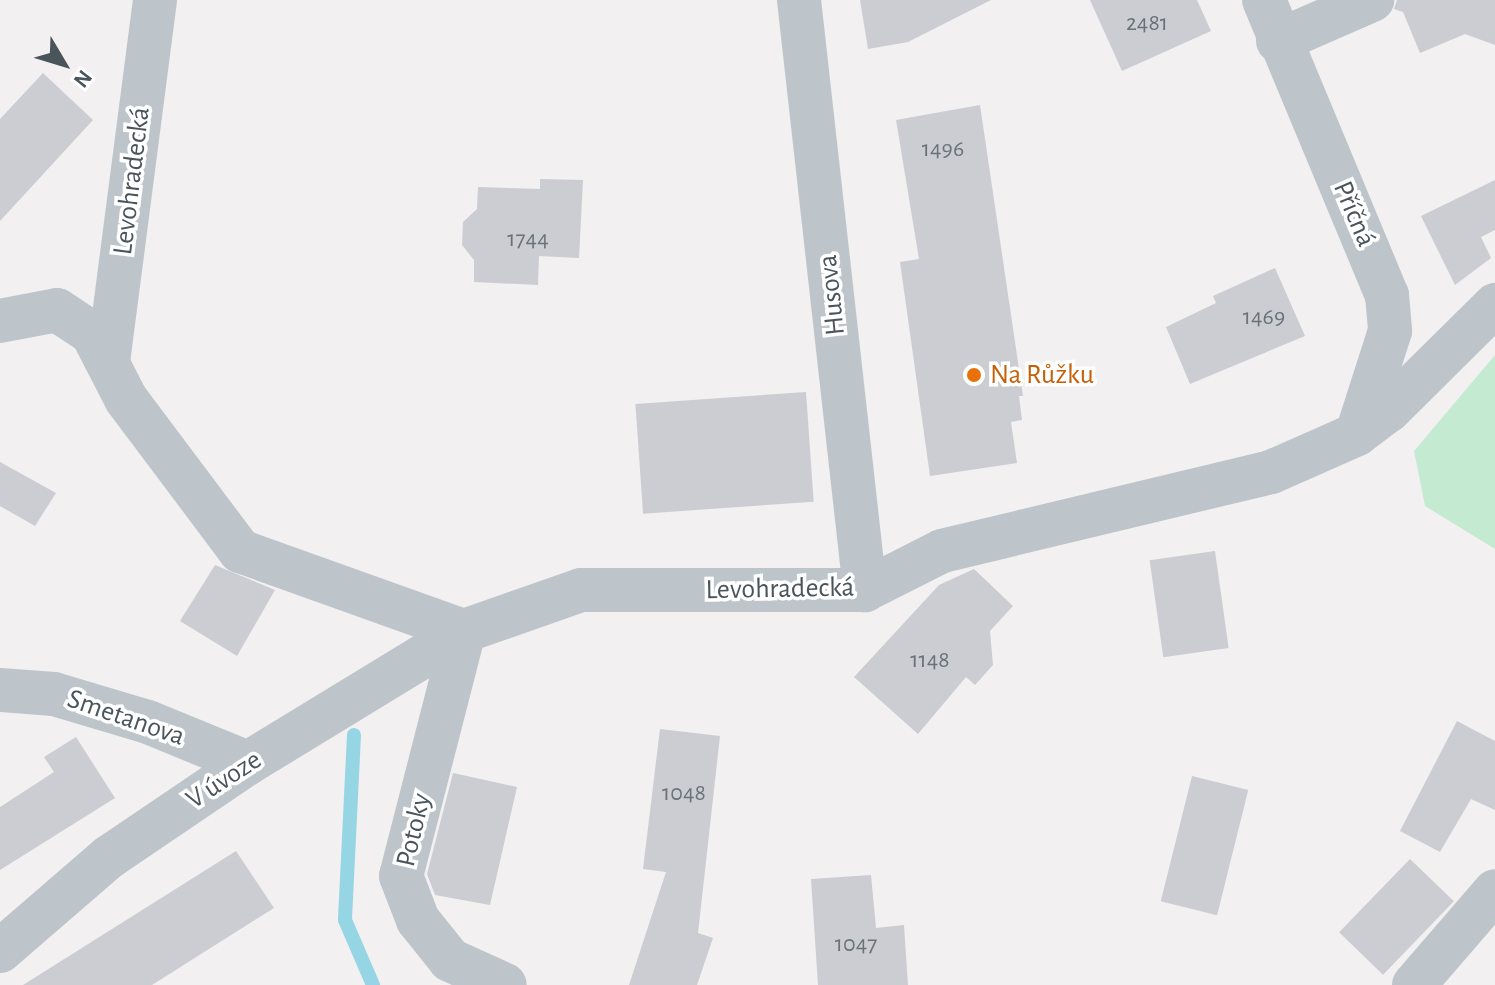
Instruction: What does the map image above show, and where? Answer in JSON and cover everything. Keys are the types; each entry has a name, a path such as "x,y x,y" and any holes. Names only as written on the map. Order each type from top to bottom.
{"street":[{"name":"Levohradecká","path":"108,362 155,0"},
{"name":"Husova","path":"799,0 865,590"},
{"name":"Příčná","path":"1264,0 1278,41 1387,295 1390,331 1357,434"},
{"path":"1278,41 1372,0"},
{"name":"Levohradecká","path":"464,631 581,590 865,590 942,551 1271,472 1357,434 1388,411 1495,305"},
{"path":"0,321 57,310 92,333 126,399 240,551 464,631"},
{"name":"V úvoze","path":"0,951 109,857 248,763 464,631"},
{"name":"Potoky","path":"464,631 401,876 418,920 450,960 505,985"},
{"name":"Smetanova","path":"0,690 54,694 248,763"},
{"path":"1414,985 1495,891"}],"green space":[{"path":"1495,355 1495,549 1425,506 1414,451"}],"building":[{"path":"860,0 991,0 908,42 868,49"},
{"path":"1090,0 1197,0 1211,31 1122,71"},
{"path":"1397,0 1495,0 1495,45 1465,34 1420,53 1403,12 1394,9"},
{"path":"43,73 93,120 0,221 0,119"},
{"path":"980,105 1023,396 1019,396 1022,420 1011,422 1017,463 930,476 900,262 919,259 896,120"},
{"path":"540,179 583,180 579,258 539,256 538,285 474,282 474,260 462,245 463,222 477,209 478,187 540,189"},
{"path":"1495,180 1495,230 1481,237 1491,258 1455,285 1421,216"},
{"path":"1275,268 1305,336 1190,384 1166,327 1216,303 1213,296"},
{"path":"806,392 814,502 643,514 635,404"},
{"path":"0,462 56,493 35,526 0,506"},
{"path":"1215,551 1229,648 1163,657 1150,560"},
{"path":"215,565 275,590 237,656 180,621"},
{"path":"974,569 1013,606 990,631 993,665 975,685 966,677 918,734 854,677 939,585"},
{"path":"1457,721 1495,741 1495,810 1471,799 1440,852 1400,831"},
{"path":"660,729 720,736 698,933 713,938 697,985 629,985 666,872 643,869"},
{"path":"76,737 115,798 0,870 0,807 54,772 44,757"},
{"path":"453,773 517,787 490,905 435,895 427,874"},
{"path":"1192,776 1248,790 1217,915 1161,901"},
{"path":"236,851 274,908 152,985 23,985"},
{"path":"1410,859 1454,901 1383,975 1339,932"},
{"path":"871,875 876,928 904,925 908,985 818,985 811,879"}],"waterway":[{"path":"354,735 345,920 373,985"}],"place":[{"name":"Na Růžku","path":"974,375"}]}
